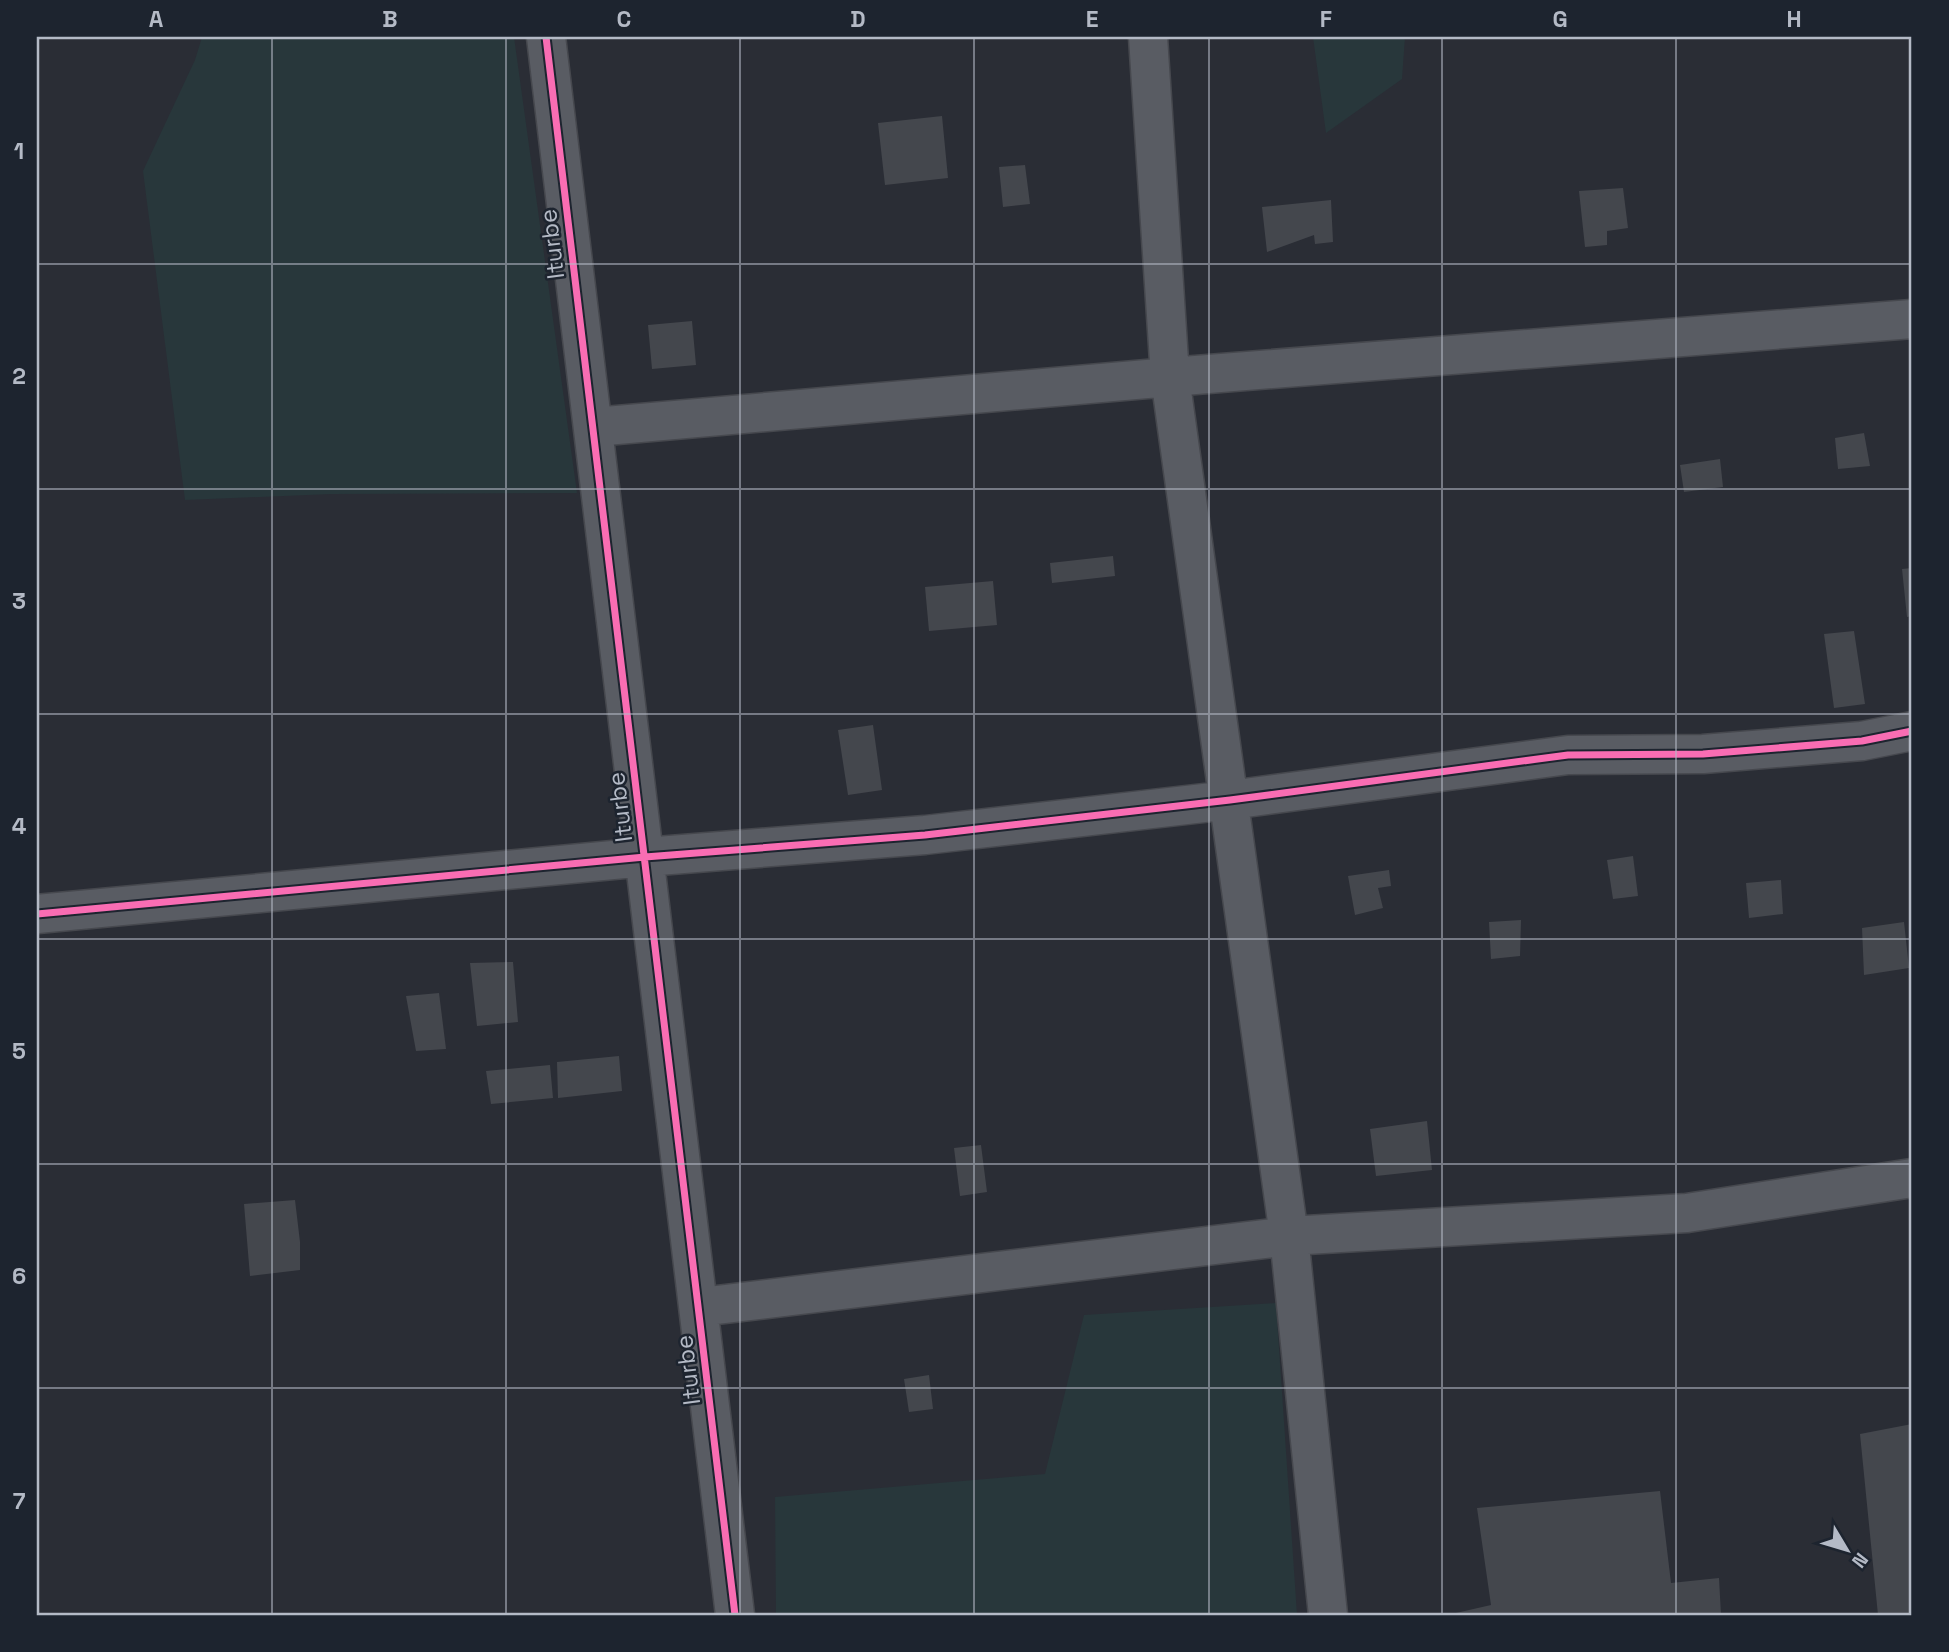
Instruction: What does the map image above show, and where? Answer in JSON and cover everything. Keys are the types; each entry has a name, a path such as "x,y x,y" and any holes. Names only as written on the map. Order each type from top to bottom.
{"street":[{"name":"Iturbe","path":"546,37 735,1615"},
{"path":"1148,37 1170,377 1289,1236 1328,1615"},
{"path":"594,427 1170,377 1912,319"},
{"path":"37,914 645,857 925,835 1230,800 1568,755 1703,754 1863,741 1912,731"},
{"path":"700,1307 1289,1236 1687,1213 1912,1178"}],"shaded area":[{"path":"202,37 514,37 577,493 331,494 185,500 143,171 195,60"},
{"path":"1313,37 1405,37 1402,79 1326,133"},
{"path":"1276,1303 1297,1615 776,1615 775,1497 1045,1474 1084,1315"}],"building":[{"path":"942,116 948,178 885,185 878,123"},
{"path":"1025,165 1030,204 1003,207 999,167"},
{"path":"1623,188 1628,228 1607,231 1607,245 1585,247 1579,191"},
{"path":"1331,200 1333,242 1315,244 1314,235 1267,252 1262,207"},
{"path":"692,321 696,365 652,369 648,325"},
{"path":"1864,433 1870,466 1838,469 1835,438"},
{"path":"1720,459 1723,487 1684,492 1680,465"},
{"path":"1113,556 1115,576 1052,583 1050,563"},
{"path":"1912,568 1912,616 1907,617 1902,569"},
{"path":"993,581 997,625 929,631 925,587"},
{"path":"1854,631 1865,704 1834,708 1824,634"},
{"path":"873,725 882,790 848,795 838,730"},
{"path":"1633,856 1638,896 1613,899 1607,860"},
{"path":"1389,870 1391,886 1378,888 1383,908 1355,915 1348,876"},
{"path":"1781,880 1783,914 1749,918 1746,883"},
{"path":"1521,920 1520,956 1491,959 1489,922"},
{"path":"1904,922 1909,968 1864,975 1862,928"},
{"path":"513,962 518,1022 477,1026 470,963"},
{"path":"439,993 446,1049 416,1051 406,996"},
{"path":"619,1056 622,1091 558,1098 557,1062"},
{"path":"550,1065 553,1098 491,1104 486,1071"},
{"path":"1427,1121 1432,1170 1376,1176 1370,1129"},
{"path":"981,1145 987,1192 960,1196 954,1148"},
{"path":"295,1200 300,1270 250,1276 244,1204"},
{"path":"929,1375 933,1409 909,1412 904,1379"},
{"path":"1912,1424 1912,1615 1878,1615 1860,1434"},
{"path":"1660,1491 1671,1583 1719,1578 1721,1615 1447,1615 1491,1605 1477,1508"}],"cycle path":[{"path":"546,37 735,1615"},
{"path":"37,914 645,857 925,835 1230,800 1568,755 1703,754 1862,741 1912,731"}]}
